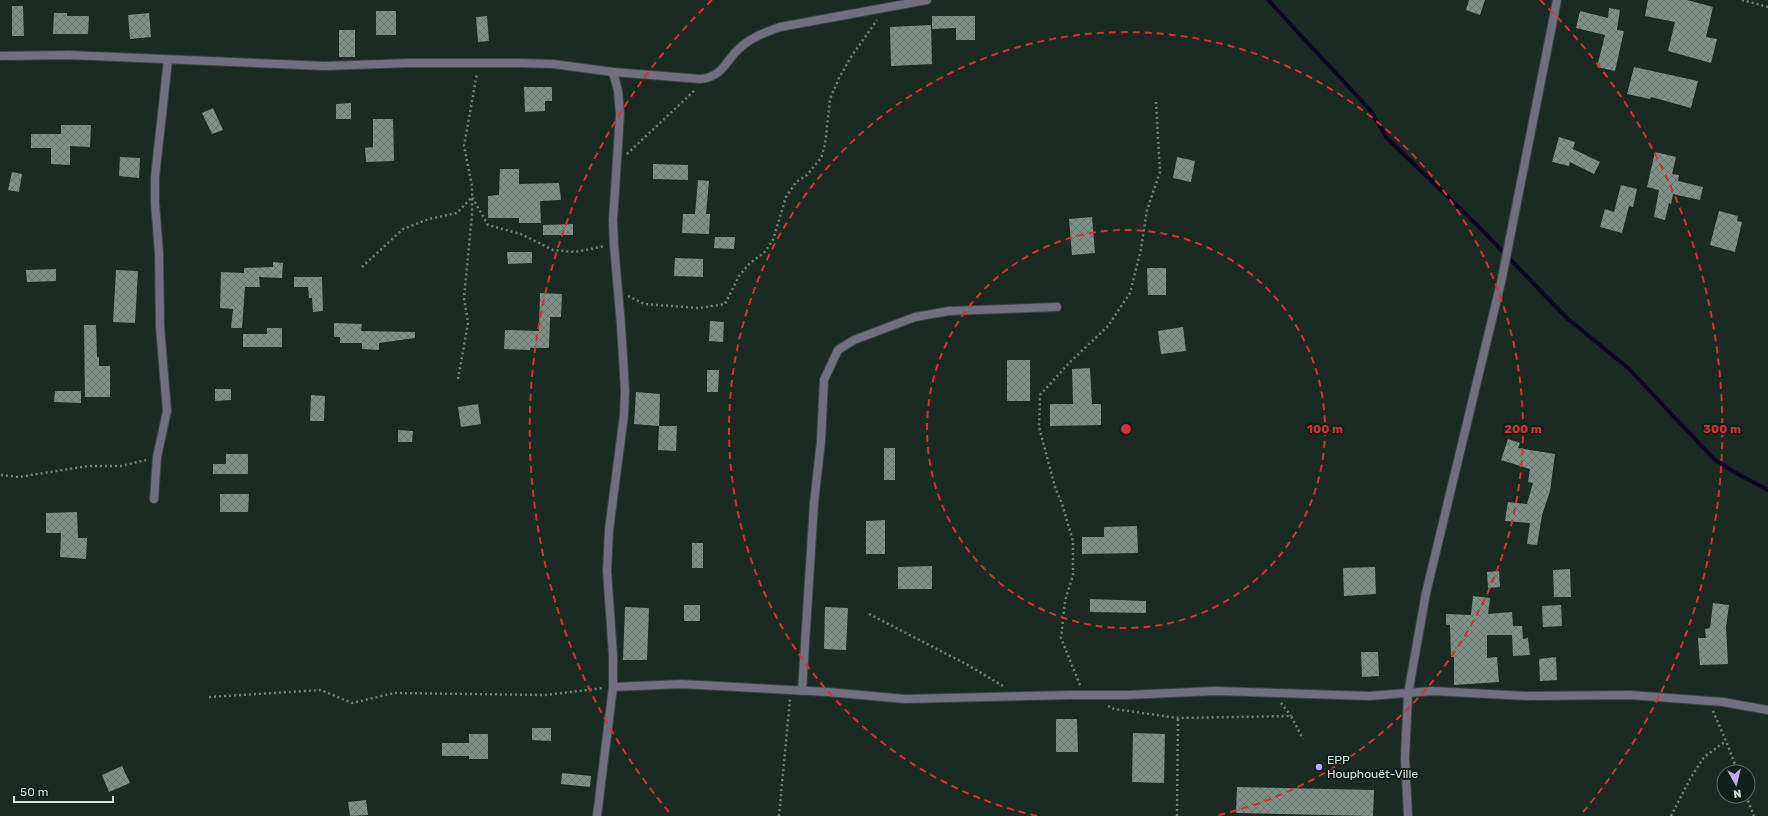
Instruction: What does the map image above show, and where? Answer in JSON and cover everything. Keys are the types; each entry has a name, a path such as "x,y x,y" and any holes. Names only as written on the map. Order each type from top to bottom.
{"street":[{"path":"0,56 69,55 325,66 410,63 553,64 667,77 708,78 719,73 740,47 754,37 780,27 927,0"},
{"path":"1408,816 1405,758 1408,694 1426,593 1502,278 1557,0"},
{"path":"154,499 157,457 167,411 160,326 159,253 155,203 155,177 168,60"},
{"path":"597,816 613,687 606,571 609,530 624,415 625,390 614,245 620,103 613,72"},
{"path":"802,690 814,503 821,441 824,380 838,350 854,340 921,316 949,312 1057,307"},
{"path":"613,687 681,684 802,690 905,699 1127,695 1215,691 1369,696 1432,691 1528,696 1630,695 1736,704 1768,710"}],"path":[{"path":"1742,0 1768,6"},
{"path":"618,290 644,304 698,308 725,304 739,276 750,263 764,253 773,240 786,197 796,182 807,175 821,158 825,145 830,99 839,78 851,57 885,8"},
{"path":"458,379 468,323 464,298 472,197 472,186 464,146 478,64"},
{"path":"618,163 708,78"},
{"path":"1084,695 1061,638 1065,600 1073,574 1073,541 1062,504 1055,487 1039,427 1040,395 1070,362 1108,326 1130,293 1141,249 1147,210 1160,172 1156,102"},
{"path":"472,197 488,225 522,234 553,250 575,252 614,245"},
{"path":"362,267 403,229 429,219 457,213 472,197"},
{"path":"0,475 19,477 88,466 121,466 157,457"},
{"path":"869,614 909,633 968,665 1002,686 1008,687"},
{"path":"209,697 321,690 352,703 394,693 545,695 613,687"},
{"path":"778,816 791,690"},
{"path":"1708,701 1735,764"},
{"path":"1102,703 1114,709 1178,718 1291,716 1303,738"},
{"path":"1177,816 1178,718"},
{"path":"1671,816 1690,779 1704,757 1726,741"},
{"path":"1749,804 1754,816"}],"building":[{"path":"1469,0 1485,0 1480,15 1466,10"},
{"path":"1648,0 1687,0 1713,7 1706,37 1717,39 1711,63 1668,51 1675,22 1645,16"},
{"path":"12,6 23,6 24,36 12,36"},
{"path":"1609,8 1620,10 1617,30 1624,31 1615,71 1597,67 1605,35 1576,28 1580,11 1608,18"},
{"path":"376,11 396,11 396,35 376,35"},
{"path":"54,13 67,13 67,16 89,16 88,34 53,34"},
{"path":"149,13 151,37 130,39 128,15"},
{"path":"487,16 489,41 478,42 476,17"},
{"path":"932,16 975,16 975,40 956,40 956,28 932,29"},
{"path":"931,25 932,64 891,66 890,27"},
{"path":"339,30 355,30 355,57 339,57"},
{"path":"1634,67 1698,81 1691,108 1651,97 1650,99 1627,94"},
{"path":"524,87 552,87 552,101 545,101 545,111 525,112"},
{"path":"351,103 351,119 336,119 336,104"},
{"path":"213,108 223,130 212,134 202,113"},
{"path":"373,119 393,119 394,161 366,162 365,148 373,147"},
{"path":"61,125 91,125 90,147 70,146 70,165 51,164 51,148 31,148 31,134 61,134"},
{"path":"1559,137 1575,142 1573,149 1600,162 1594,174 1570,162 1569,166 1552,162"},
{"path":"1655,152 1676,157 1672,174 1679,175 1678,181 1703,187 1700,200 1673,194 1665,220 1654,217 1659,190 1647,187"},
{"path":"120,157 140,158 139,178 119,176"},
{"path":"1177,157 1195,161 1191,182 1173,178"},
{"path":"653,164 688,165 688,180 653,179"},
{"path":"500,169 519,169 519,184 559,183 561,200 540,201 541,223 519,223 519,218 488,218 488,196 499,195"},
{"path":"12,172 22,174 19,192 8,190"},
{"path":"698,180 709,181 706,214 710,214 709,234 682,233 683,214 695,214"},
{"path":"1621,185 1637,189 1633,207 1629,206 1622,233 1600,227 1605,209 1614,212"},
{"path":"1719,211 1738,216 1737,221 1742,222 1735,252 1710,245"},
{"path":"1092,217 1095,253 1072,255 1069,219"},
{"path":"573,224 573,235 543,235 543,225"},
{"path":"715,237 735,237 734,249 714,248"},
{"path":"507,252 532,252 532,263 508,264"},
{"path":"675,258 703,259 703,277 674,276"},
{"path":"273,262 283,263 282,278 259,277 260,287 245,287 242,328 231,328 233,309 220,308 221,272 244,273 244,268 273,267"},
{"path":"1147,268 1166,268 1166,295 1148,295"},
{"path":"56,269 56,281 27,282 26,270"},
{"path":"116,270 138,271 135,323 113,322"},
{"path":"294,277 322,277 323,311 313,312 312,298 309,298 308,287 294,287"},
{"path":"540,293 562,294 561,317 550,317 549,348 530,348 530,350 504,349 505,330 539,331"},
{"path":"710,321 724,322 723,342 709,341"},
{"path":"334,323 362,324 361,331 415,332 415,338 379,343 379,350 362,349 362,343 340,343 340,337 334,337"},
{"path":"84,325 96,325 97,357 99,357 99,366 110,366 110,397 85,397"},
{"path":"1183,327 1186,351 1161,354 1158,331"},
{"path":"267,328 282,328 282,347 243,347 243,334 267,334"},
{"path":"1007,360 1030,360 1030,401 1007,401"},
{"path":"1090,368 1092,404 1101,404 1101,425 1050,426 1050,404 1073,404 1072,369"},
{"path":"707,370 719,370 718,392 707,392"},
{"path":"215,389 231,389 231,400 215,401"},
{"path":"55,391 81,391 81,403 54,402"},
{"path":"636,392 660,394 659,426 634,424"},
{"path":"311,395 325,396 324,421 310,421"},
{"path":"478,404 481,424 461,427 458,407"},
{"path":"659,426 677,426 676,451 658,450"},
{"path":"398,430 413,431 412,442 398,442"},
{"path":"1508,439 1520,443 1518,448 1555,454 1550,491 1542,515 1537,545 1527,544 1530,523 1505,521 1508,502 1527,504 1533,483 1528,482 1530,469 1501,460"},
{"path":"884,448 895,448 895,480 884,480"},
{"path":"226,454 248,454 248,474 213,474 213,464 226,464"},
{"path":"220,494 249,494 248,512 220,512"},
{"path":"77,512 78,538 87,538 86,559 60,557 61,533 46,533 46,513"},
{"path":"885,520 885,554 866,554 866,521"},
{"path":"1137,526 1138,553 1082,554 1082,537 1104,537 1104,527"},
{"path":"692,543 703,543 703,568 692,568"},
{"path":"932,566 932,589 898,589 898,567"},
{"path":"1375,567 1376,594 1344,596 1343,568"},
{"path":"1570,569 1571,597 1554,597 1553,570"},
{"path":"1499,571 1500,587 1488,588 1487,572"},
{"path":"1473,596 1490,598 1488,614 1512,612 1513,626 1522,626 1523,639 1528,638 1530,655 1513,656 1512,635 1487,635 1487,658 1497,657 1499,682 1454,685 1454,657 1451,657 1450,625 1446,625 1446,614 1471,615"},
{"path":"1090,599 1146,601 1146,613 1090,612"},
{"path":"1713,603 1729,605 1726,627 1728,664 1700,665 1698,638 1706,638 1705,629 1710,628"},
{"path":"684,605 700,605 700,621 684,621"},
{"path":"1561,605 1562,626 1543,627 1542,606"},
{"path":"625,607 649,608 647,660 623,660"},
{"path":"825,607 848,608 846,650 824,649"},
{"path":"1361,652 1378,652 1379,676 1362,677"},
{"path":"1556,657 1557,680 1540,681 1539,659"},
{"path":"1056,719 1077,719 1078,752 1056,752"},
{"path":"532,728 551,728 551,741 532,740"},
{"path":"1133,733 1165,734 1164,783 1132,782"},
{"path":"469,734 488,734 488,759 469,759 469,756 442,756 442,743 469,743"},
{"path":"122,766 130,783 109,792 102,775"},
{"path":"562,773 591,776 590,787 561,784"},
{"path":"1237,787 1374,790 1373,816 1236,813"},
{"path":"366,800 368,815 350,816 348,802"}],"waterway":[{"path":"1268,0 1371,111 1386,137 1477,225 1568,319 1628,368 1714,459 1734,472 1768,490"}],"place":[{"name":"EPP Houphouët-Ville","path":"1319,767"}]}
